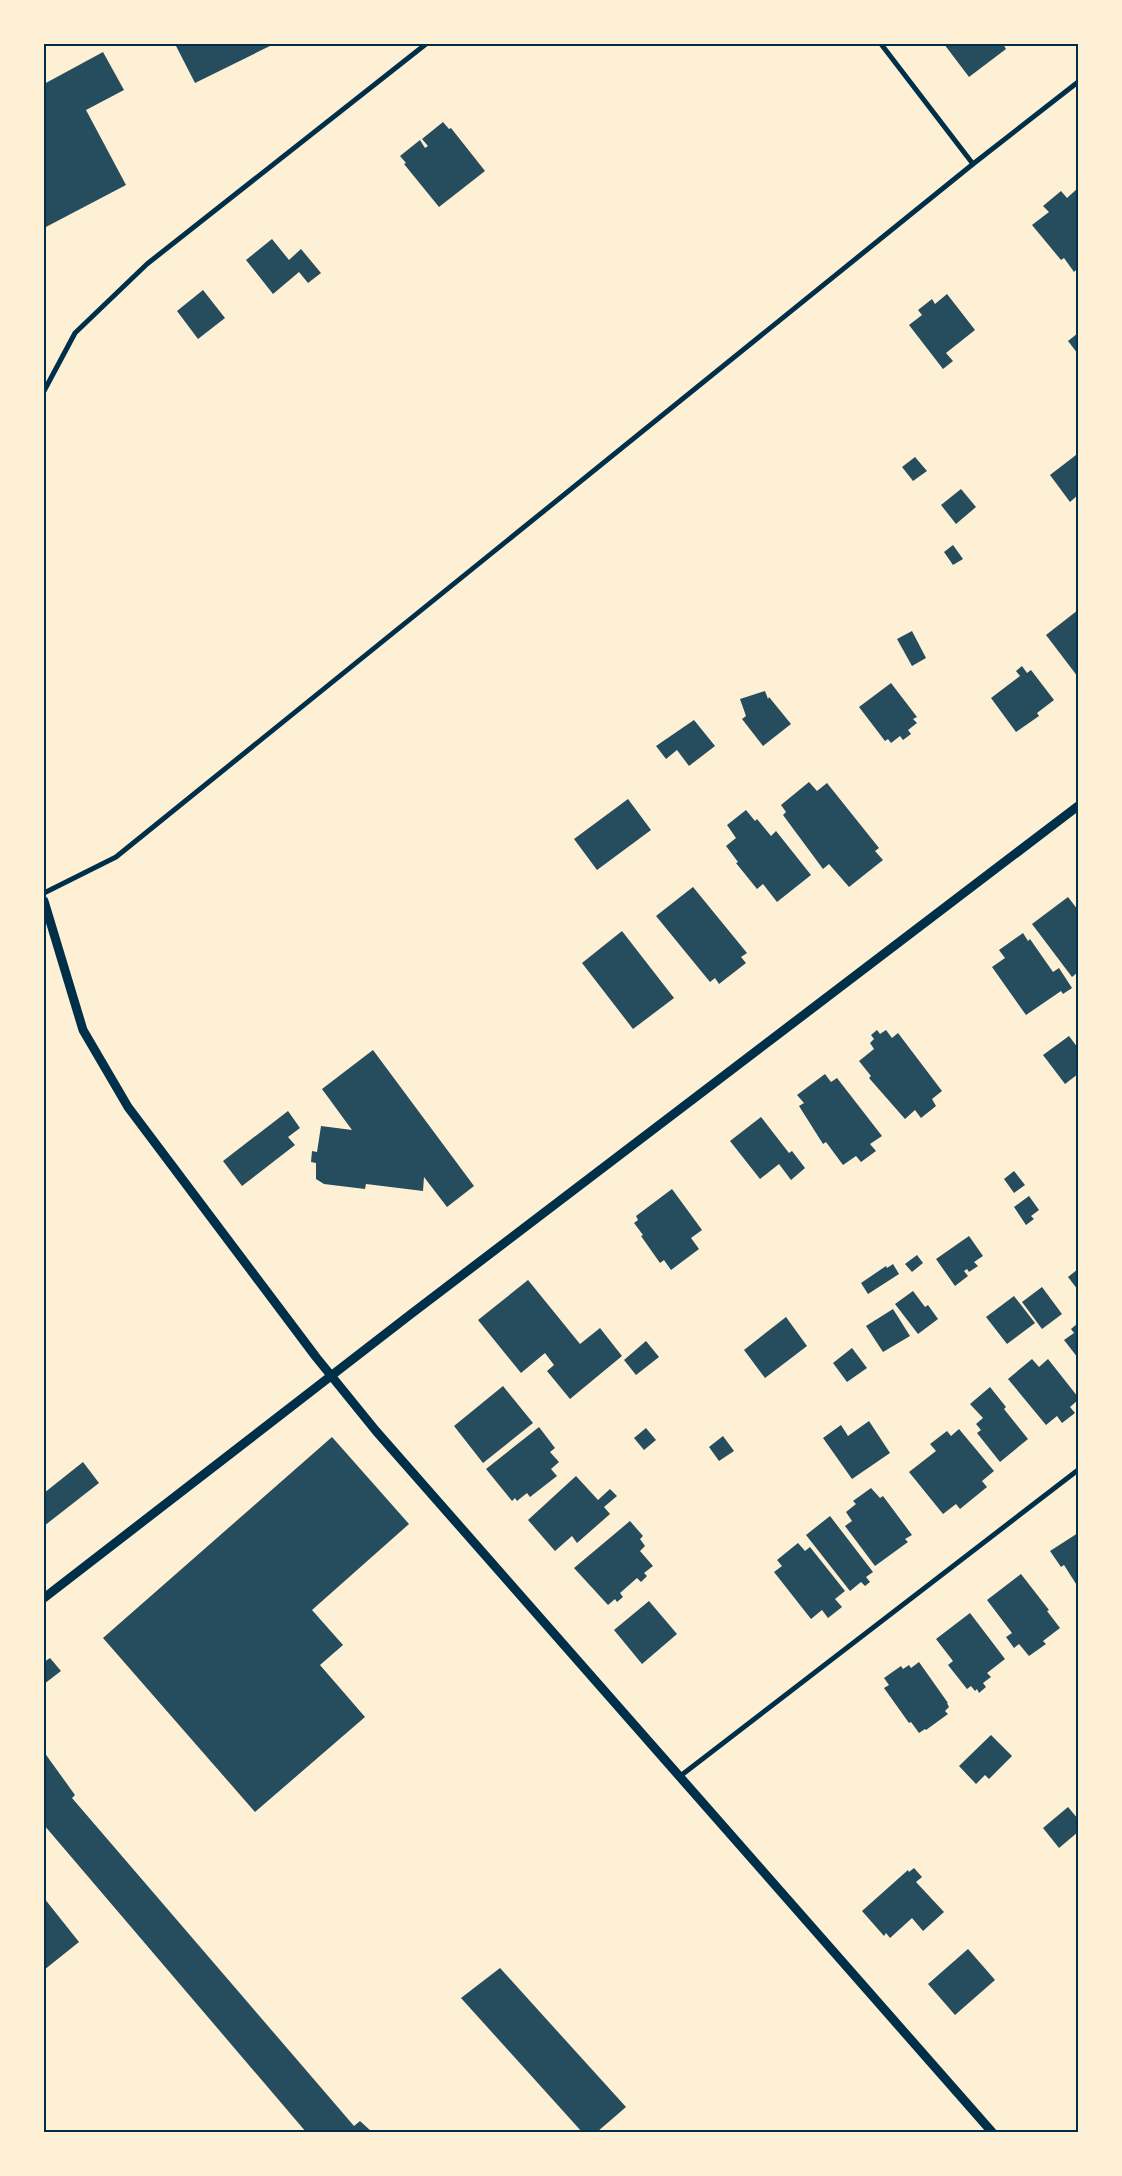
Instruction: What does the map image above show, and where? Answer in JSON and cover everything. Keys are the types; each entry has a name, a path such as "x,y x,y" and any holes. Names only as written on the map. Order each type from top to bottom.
{"street":[{"path":"44,391 75,333 147,264 426,44"},
{"path":"881,44 973,164"},
{"path":"44,893 116,857 973,164 1078,82"},
{"path":"44,1598 330,1376 1078,806"},
{"path":"44,901 83,1030 128,1106 330,1376 382,1439 992,2132"},
{"path":"679,1777 1078,1470"}],"building":[{"path":"175,44 274,44 195,83"},
{"path":"944,44 1003,44 1006,49 969,77"},
{"path":"103,52 124,90 86,110 126,185 44,228 44,84"},
{"path":"443,122 449,129 451,128 485,171 439,207 404,164 406,163 400,156 420,140 425,148 428,146 422,139"},
{"path":"1078,188 1078,268 1074,272 1064,258 1061,260 1032,225 1049,212 1043,206 1061,191 1067,198"},
{"path":"272,239 289,260 301,249 321,273 308,283 299,272 273,294 246,260"},
{"path":"203,290 225,318 198,339 177,311"},
{"path":"947,294 975,330 946,353 953,361 943,369 909,325 922,315 918,310 932,299 935,304"},
{"path":"1078,333 1078,354 1068,341"},
{"path":"1076,455 1078,458 1078,495 1070,502 1050,475"},
{"path":"915,457 927,471 913,481 902,467"},
{"path":"961,489 976,507 956,524 941,505"},
{"path":"953,545 963,559 953,565 944,552"},
{"path":"1078,610 1078,677 1046,635"},
{"path":"912,631 926,658 912,666 897,639"},
{"path":"1022,666 1027,673 1031,670 1054,700 1037,713 1039,716 1016,732 991,698 1020,676 1016,671"},
{"path":"891,683 917,717 913,719 917,723 908,730 911,734 903,740 900,736 891,743 888,739 885,741 859,707"},
{"path":"765,691 768,699 769,697 791,724 763,746 742,719 746,716 740,699"},
{"path":"694,720 715,746 689,766 677,750 666,759 656,746"},
{"path":"809,782 817,791 827,783 879,848 875,851 883,860 849,887 829,864 823,869 783,815 786,812 781,805"},
{"path":"628,799 651,830 597,870 574,839"},
{"path":"746,810 755,821 757,819 771,836 776,831 811,875 777,902 763,884 757,889 736,863 738,862 726,846 736,838 727,825"},
{"path":"693,887 747,953 741,957 746,963 719,984 715,978 710,982 656,916"},
{"path":"1068,897 1078,910 1078,972 1072,977 1032,924"},
{"path":"622,931 674,998 633,1029 582,963"},
{"path":"1023,933 1028,941 1030,939 1053,972 1059,968 1072,988 1063,994 1061,991 1026,1015 992,967 1005,958 999,950"},
{"path":"877,1030 880,1034 886,1030 892,1038 898,1033 942,1091 932,1099 936,1106 921,1118 915,1110 905,1119 869,1078 871,1076 859,1061 874,1049 870,1043 874,1039 871,1035"},
{"path":"1069,1036 1078,1048 1078,1074 1065,1084 1043,1055"},
{"path":"373,1050 474,1186 447,1207 424,1177 423,1191 366,1184 365,1189 324,1184 316,1179 316,1163 311,1162 312,1151 317,1152 321,1126 352,1130 322,1089"},
{"path":"825,1074 831,1082 837,1078 882,1136 870,1144 876,1151 861,1162 856,1156 843,1165 826,1142 823,1144 799,1106 804,1103 797,1095"},
{"path":"288,1111 300,1128 288,1137 295,1145 242,1186 223,1161"},
{"path":"761,1117 789,1153 792,1151 805,1168 791,1180 779,1164 760,1179 730,1141"},
{"path":"1014,1171 1025,1185 1014,1193 1004,1179"},
{"path":"672,1189 702,1230 691,1238 699,1249 671,1270 664,1260 660,1263 634,1223 638,1220 636,1216"},
{"path":"1029,1196 1039,1210 1031,1216 1034,1219 1026,1225 1014,1207"},
{"path":"969,1236 983,1256 974,1262 978,1266 969,1272 967,1269 964,1271 968,1276 955,1286 936,1259"},
{"path":"917,1255 923,1263 912,1272 905,1264"},
{"path":"893,1264 899,1274 868,1294 861,1283 886,1266 887,1268"},
{"path":"1078,1269 1078,1290 1068,1277"},
{"path":"528,1280 580,1344 600,1328 622,1356 570,1399 547,1371 554,1365 545,1353 521,1373 478,1320"},
{"path":"1042,1287 1062,1314 1042,1329 1022,1302"},
{"path":"913,1291 925,1307 928,1305 938,1319 918,1334 895,1304"},
{"path":"1014,1296 1035,1323 1007,1344 986,1317"},
{"path":"893,1309 910,1336 883,1352 866,1326"},
{"path":"786,1317 807,1346 765,1378 744,1350"},
{"path":"1078,1323 1078,1358 1064,1340 1074,1333 1071,1329"},
{"path":"646,1341 659,1357 636,1375 624,1360"},
{"path":"852,1348 867,1368 847,1382 833,1363"},
{"path":"1032,1359 1039,1367 1048,1359 1078,1397 1078,1400 1070,1407 1075,1413 1062,1423 1057,1416 1046,1425 1008,1379"},
{"path":"503,1386 533,1423 483,1463 454,1426"},
{"path":"990,1387 1006,1407 1004,1409 1028,1439 1000,1462 977,1433 981,1430 976,1424 983,1418 970,1404"},
{"path":"869,1421 890,1453 852,1479 823,1438 841,1425 848,1436"},
{"path":"539,1427 555,1448 550,1452 559,1462 551,1469 557,1476 530,1497 527,1493 517,1501 515,1498 512,1501 486,1469"},
{"path":"646,1428 656,1440 644,1450 634,1438"},
{"path":"959,1429 994,1471 982,1481 987,1487 960,1509 956,1504 943,1514 909,1472 936,1451 930,1444 947,1431 951,1436"},
{"path":"723,1436 734,1451 719,1461 709,1447"},
{"path":"332,1437 409,1524 312,1610 343,1645 320,1665 365,1717 255,1812 103,1638"},
{"path":"83,1462 99,1483 44,1526 44,1493"},
{"path":"576,1476 598,1500 610,1489 617,1496 604,1507 610,1514 577,1543 572,1536 555,1551 528,1520"},
{"path":"871,1488 880,1498 883,1496 912,1535 905,1539 908,1542 875,1566 845,1526 852,1521 846,1512 856,1504 853,1501"},
{"path":"830,1516 873,1572 866,1577 870,1582 865,1586 861,1582 850,1591 806,1535"},
{"path":"630,1521 643,1536 640,1539 645,1546 640,1551 653,1566 644,1573 647,1576 641,1582 637,1578 620,1593 623,1597 617,1602 615,1599 608,1605 574,1568"},
{"path":"1078,1533 1078,1587 1064,1565 1061,1567 1050,1551"},
{"path":"798,1543 805,1551 810,1547 845,1591 835,1599 842,1607 828,1618 822,1610 811,1619 774,1572 782,1566 777,1560"},
{"path":"1021,1574 1049,1610 1047,1611 1060,1628 1043,1641 1046,1644 1029,1656 1019,1644 1014,1648 1006,1637 1012,1633 987,1600"},
{"path":"649,1601 677,1634 642,1664 614,1630"},
{"path":"970,1613 1005,1659 987,1673 991,1677 983,1683 986,1687 979,1693 977,1689 975,1691 971,1686 967,1689 948,1665 953,1661 936,1639"},
{"path":"50,1658 61,1671 44,1684 44,1662"},
{"path":"919,1662 949,1707 945,1711 948,1714 919,1733 911,1722 909,1723 884,1688 889,1685 884,1678 901,1666 903,1669 909,1665 911,1668"},
{"path":"991,1735 1012,1756 989,1779 985,1775 976,1784 959,1766"},
{"path":"44,1752 75,1795 72,1798 354,2126 360,2121 372,2132 306,2132 44,1825"},
{"path":"1068,1807 1078,1819 1078,1832 1059,1848 1043,1828"},
{"path":"914,1868 922,1877 916,1882 944,1912 923,1931 912,1918 890,1938 886,1933 884,1936 862,1911 908,1870 909,1872"},
{"path":"44,1898 79,1942 44,1970"},
{"path":"968,1949 995,1980 955,2015 928,1984"},
{"path":"500,1968 626,2107 597,2132 582,2132 461,1998"}]}
